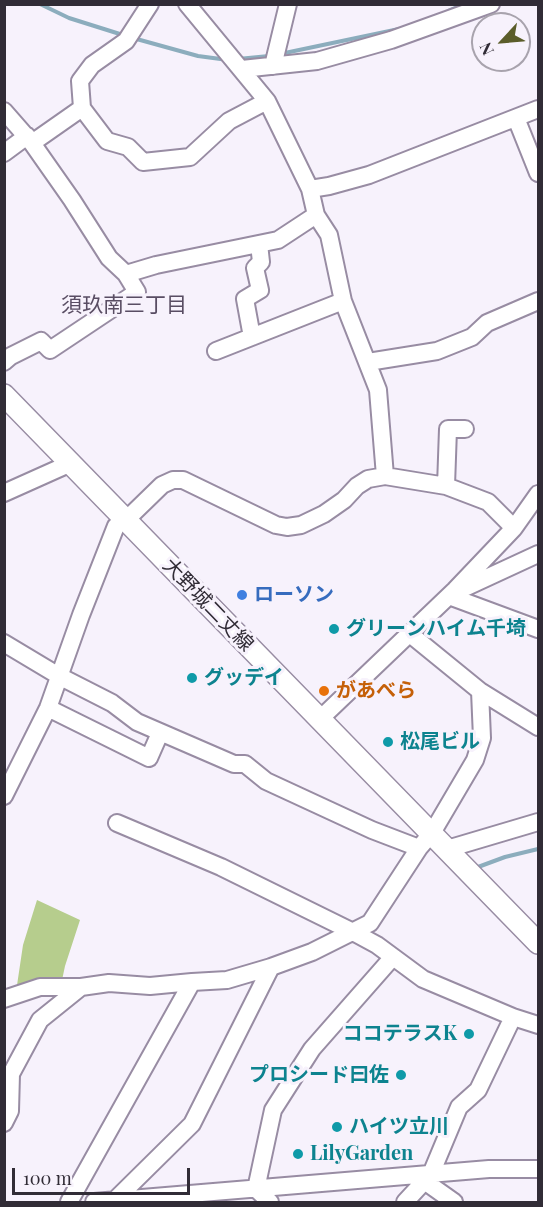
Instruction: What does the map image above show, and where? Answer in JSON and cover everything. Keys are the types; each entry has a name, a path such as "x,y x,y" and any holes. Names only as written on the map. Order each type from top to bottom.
{"main road":[{"name":"大野城二丈線","path":"4,395 320,718 426,840 447,849 538,943"}],"street":[{"path":"150,4 126,41 92,65 80,81 82,108 107,141 128,147 143,162 190,157 229,121 267,101"},
{"path":"187,4 267,101 310,189 316,215 329,235 343,302 378,390 385,476"},
{"path":"273,66 288,4"},
{"path":"242,69 317,61 391,40 490,4"},
{"path":"4,153 82,108"},
{"path":"310,189 369,175 538,109"},
{"path":"4,111 29,140 72,200 109,258 126,274 137,292 50,350 41,341 4,362"},
{"path":"516,118 538,173"},
{"path":"126,274 156,265 278,240 316,215"},
{"path":"252,337 245,299 260,290 255,268 261,261 259,244"},
{"path":"368,362 437,351 472,337 487,323 538,301"},
{"path":"216,351 343,302"},
{"path":"446,486 448,429 465,429"},
{"path":"4,493 71,463"},
{"path":"4,796 48,708 116,526 126,520 162,485 173,480 183,480 276,525 287,527 302,525 324,514 368,479 385,476 446,486 488,502 514,528"},
{"path":"320,718 449,596 514,528 538,494"},
{"path":"449,596 538,554"},
{"path":"449,596 538,626"},
{"path":"410,634 480,691 538,727"},
{"path":"4,643 59,676 112,703 137,722 160,733 234,764 245,764 266,781 372,830 426,840"},
{"path":"4,999 40,987 81,987 109,983 150,986 227,980 312,952 370,924 426,840 475,760 482,738 480,691"},
{"path":"48,708 149,758 160,733"},
{"path":"447,849 538,822"},
{"path":"117,823 221,867 353,932 377,945 423,979 513,1017 538,1025"},
{"path":"263,1198 273,1110 312,1049 392,958"},
{"path":"114,1201 192,1124 271,967"},
{"path":"69,1203 192,982"},
{"path":"4,1123 10,1112 11,1074 40,1020 81,987"},
{"path":"454,1203 430,1185 431,1174 459,1107 478,1089 513,1017"},
{"path":"94,1203 263,1198 431,1174 538,1168"},
{"path":"405,1203 431,1174"}],"green space":[{"path":"37,900 80,920 61,985 16,992 23,945"}],"waterway":[{"path":"40,4 69,18 123,35"},
{"path":"448,11 464,4"},
{"path":"280,54 399,29"},
{"path":"133,38 198,56 228,60"},
{"path":"238,59 269,56"},
{"path":"478,867 505,857 538,849"}],"place":[{"name":"ローソン","path":"242,595"},
{"name":"グリーンハイム千埼","path":"334,629"},
{"name":"グッデイ","path":"192,678"},
{"name":"があべら","path":"324,691"},
{"name":"松尾ビル","path":"388,742"},
{"name":"ココテラスK","path":"469,1034"},
{"name":"プロシード曰佐","path":"401,1075"},
{"name":"ハイツ立川","path":"337,1127"},
{"name":"LilyGarden","path":"298,1154"}],"district":[{"name":"須玖南三丁目","path":"124,305"}]}
